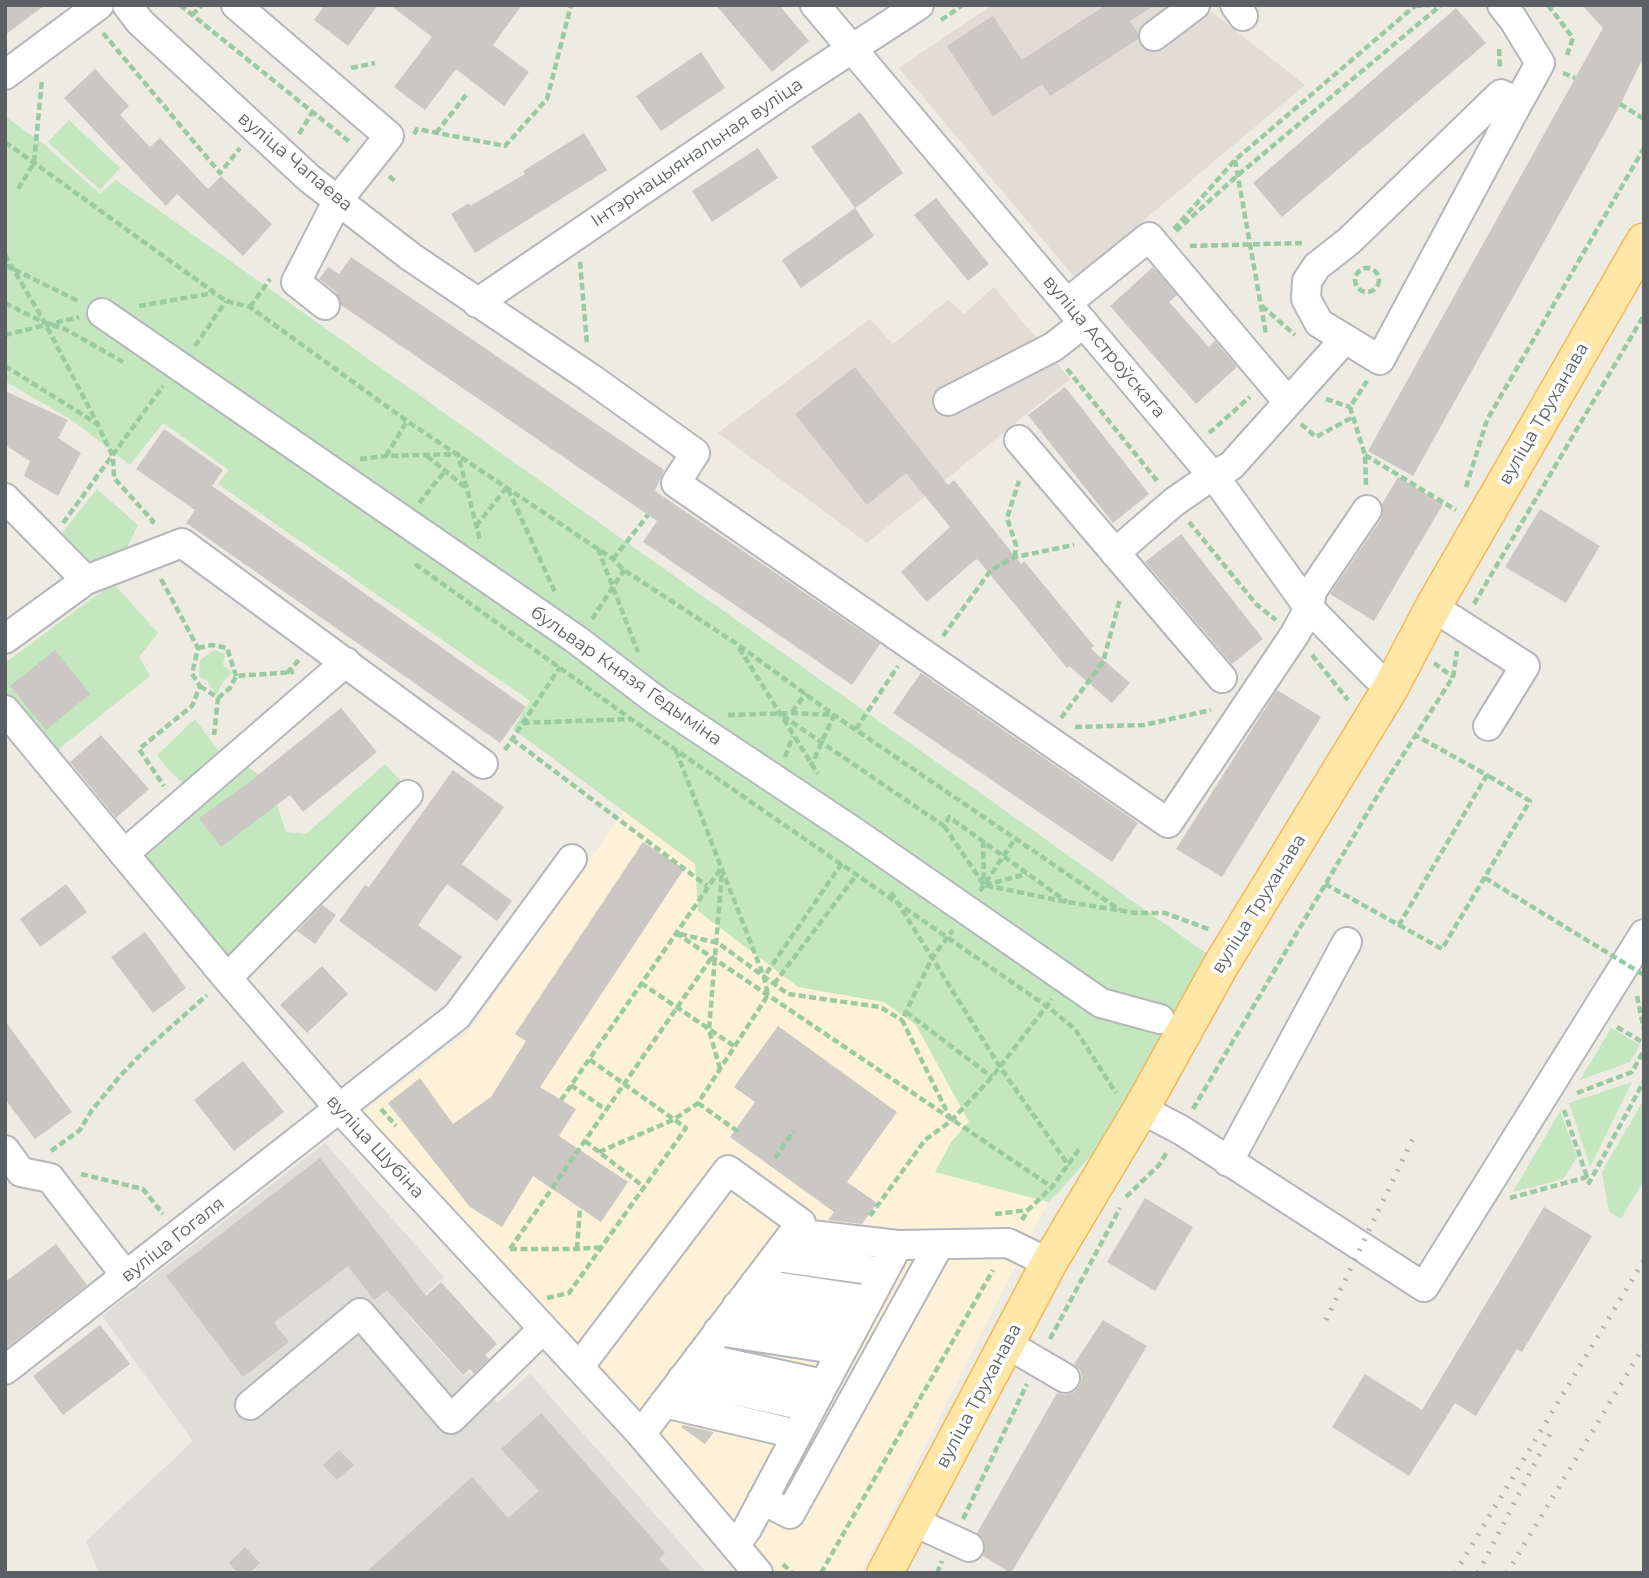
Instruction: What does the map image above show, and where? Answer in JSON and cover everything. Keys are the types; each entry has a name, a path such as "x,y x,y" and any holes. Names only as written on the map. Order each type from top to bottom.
{"main road":[{"name":"вуліца Труханава","path":"885,1573 1049,1263 1129,1102 1221,965 1391,687 1448,617 1644,241"}],"street":[{"name":"вуліца Чапаева","path":"127,5 140,22 310,179 411,257 589,377 695,453 677,483 920,651"},
{"path":"236,5 389,136 338,200 296,282 325,305"},
{"name":"вуліца Астроўскага","path":"816,5 1213,475 1309,608 1375,675 1391,687"},
{"name":"Інтэрнацыянальная вуліца","path":"477,303 919,5"},
{"path":"1154,36 1195,5"},
{"path":"1502,5 1540,63 1380,360 1319,323 1306,299 1307,281 1317,267 1349,241 1501,94 1518,103"},
{"path":"5,75 93,10"},
{"path":"947,401 1053,347 1075,313 1149,237 1283,398"},
{"name":"бульвар Князя Гедыміна","path":"102,313 172,376 405,520 577,640 657,701 854,832 1101,1003 1160,1019"},
{"path":"1110,546 1213,475 1231,466 1283,398 1345,339"},
{"path":"1024,445 1223,678"},
{"path":"5,498 86,580"},
{"path":"920,651 1168,822 1295,634 1309,608 1312,591 1367,510"},
{"path":"5,639 86,580 182,543 338,669 492,760"},
{"path":"1448,617 1525,666 1489,726"},
{"path":"124,854 338,669"},
{"name":"вуліца Шубіна","path":"5,710 227,978 340,1109 641,1434 758,1573"},
{"path":"227,978 408,795"},
{"name":"вуліца Гогаля","path":"5,1370 457,1016 572,859"},
{"path":"1129,1102 1181,1130 1424,1287 1644,934"},
{"path":"1228,1162 1347,942"},
{"path":"11,1169 50,1178 126,1276"},
{"path":"579,1367 728,1170 801,1223 641,1434"},
{"path":"794,1233 898,1245 1008,1243 1049,1263"},
{"path":"735,1545 747,1529 898,1245"},
{"path":"762,1500 790,1514 939,1245"},
{"path":"776,1256 883,1272"},
{"path":"755,1283 868,1300"},
{"path":"737,1306 855,1324"},
{"path":"250,1405 360,1313 451,1419 544,1329"},
{"path":"719,1331 841,1350"},
{"path":"1007,1343 1065,1378"},
{"path":"699,1357 817,1396"},
{"path":"682,1379 817,1396"},
{"path":"664,1402 796,1434"},
{"path":"912,1521 961,1544"}],"path":[{"path":"180,5 397,183"},
{"path":"192,15 202,5"},
{"path":"410,140 418,129 505,146 547,99 571,5"},
{"path":"1157,248 1235,160 1415,6 1429,5"},
{"path":"1157,248 1238,175 1441,5"},
{"path":"1548,5 1573,38 1560,72"},
{"path":"93,10 220,173 244,143"},
{"path":"18,188 34,163 42,75"},
{"path":"436,133 466,95"},
{"path":"1620,104 1644,119"},
{"path":"5,142 226,301 250,307 407,421 737,644 1120,911"},
{"path":"1235,160 1283,398 1316,437 1353,417"},
{"path":"1157,248 1349,241"},
{"path":"5,255 8,266 45,323 97,423 113,457 114,478 153,521 140,538 198,648 192,674 200,686 218,698"},
{"path":"580,258 589,377"},
{"path":"8,266 102,313"},
{"path":"1366,268 1373,270 1377,274 1377,286 1367,293 1361,291 1354,281 1356,275 1366,268"},
{"path":"250,307 274,274"},
{"path":"57,531 226,301"},
{"path":"5,303 45,323 65,328 130,367"},
{"path":"937,1573 961,1544 1038,1362 1126,1195 1159,1165 1266,989 1325,884 1453,677 1448,617 1644,315"},
{"path":"1053,347 1072,377 1256,604 1295,634 1351,705"},
{"path":"1367,510 1365,455 1350,408 1380,360"},
{"path":"5,366 97,423"},
{"path":"152,380 172,376"},
{"path":"172,376 172,393"},
{"path":"1206,436 1283,398"},
{"path":"386,456 407,421"},
{"path":"1015,557 1016,545 1007,518 1024,445"},
{"path":"426,455 467,488"},
{"path":"1365,455 1457,510"},
{"path":"405,520 445,471"},
{"path":"476,526 507,487"},
{"path":"507,487 556,593"},
{"path":"613,559 648,515"},
{"path":"856,729 991,570 1015,557 1110,546"},
{"path":"590,1156 673,1119 698,1103 768,995 764,977 722,867 597,548"},
{"path":"414,564 676,750 1048,1007 1075,1029 1129,1102"},
{"path":"492,760 512,740 624,570"},
{"path":"1045,738 1103,662 1121,598"},
{"path":"737,644 819,776"},
{"path":"198,648 212,645 227,648 236,676 230,688 218,698 214,735"},
{"path":"236,676 338,669"},
{"path":"178,806 139,749 192,706 200,686"},
{"path":"792,713 806,693"},
{"path":"1045,738 1068,727 1144,725 1250,702"},
{"path":"780,713 944,826 984,885 1120,911 1165,913 1212,930"},
{"path":"1325,884 1442,949 1485,878 1530,800 1415,735"},
{"path":"512,740 708,886"},
{"path":"1399,925 1487,775"},
{"path":"944,826 949,817 1067,902"},
{"path":"983,841 984,885"},
{"path":"764,977 842,863"},
{"path":"561,1100 722,867"},
{"path":"720,1069 709,1030 722,867"},
{"path":"984,885 1028,873"},
{"path":"774,984 857,874"},
{"path":"1485,878 1644,975"},
{"path":"886,884 1000,1067 1068,1166"},
{"path":"676,933 718,943 788,994 880,1007 902,1020 951,1121"},
{"path":"676,933 1052,1187 1028,1210 1008,1243 821,1573"},
{"path":"510,1249 714,958"},
{"path":"902,1020 932,958"},
{"path":"11,1169 80,1130 92,1110 128,1067 227,978"},
{"path":"641,983 734,1046"},
{"path":"1636,991 1644,1030"},
{"path":"865,1223 925,1140 951,1121 992,1077 1048,1007"},
{"path":"906,1012 992,1077"},
{"path":"1607,1022 1644,1043"},
{"path":"1572,1095 1632,1072 1644,1050"},
{"path":"540,1297 569,1293 686,1128 589,1059"},
{"path":"1560,1099 1589,1183 1644,1082"},
{"path":"571,1085 606,1110"},
{"path":"698,1103 740,1133"},
{"path":"775,1158 794,1131"},
{"path":"585,1141 644,1186"},
{"path":"618,1175 623,1169"},
{"path":"72,1171 143,1189 180,1235"},
{"path":"1499,1201 1587,1177"},
{"path":"576,1250 580,1207"},
{"path":"510,1249 576,1250 603,1247"},
{"path":"510,1249 516,1259"}],"shaded area":[{"path":"992,5 1203,5 1305,85 1075,278 899,68"},
{"path":"994,287 1070,379 867,543 718,433 870,319 893,344 948,300 964,314"},
{"path":"624,811 695,864 798,987 884,1002 916,1025 969,1122 951,1142 936,1172 1048,1202 861,1573 773,1573 358,1116 468,1032"},
{"path":"325,1143 444,1277 405,1312 463,1377 469,1372 498,1403 530,1374 707,1573 99,1573 86,1541 193,1441 102,1316"}],"green space":[{"path":"5,116 46,146 100,194 116,180 1210,956 1100,1145 1058,1193 1048,1202 935,1172 951,1142 969,1122 916,1025 884,1002 798,987 698,911 695,864 513,729 530,701 218,484 229,470 163,423 130,465 73,421 5,381"},
{"path":"69,120 120,168 100,190 48,142"},
{"path":"97,489 138,525 127,547 106,562 90,561 62,533"},
{"path":"113,583 158,633 139,657 150,676 54,753 5,696 5,663"},
{"path":"214,650 225,654 223,665 232,673 225,679 216,695 207,681 199,676 200,660"},
{"path":"195,719 224,759 188,788 157,755"},
{"path":"385,764 404,784 226,960 142,860 247,766 270,783 286,832 306,834"},
{"path":"1611,1028 1640,1045 1630,1062 1580,1080"},
{"path":"1632,1082 1590,1167 1569,1103"},
{"path":"1644,1099 1644,1180 1621,1219 1609,1212 1602,1172"},
{"path":"1560,1111 1577,1157 1563,1179 1513,1192"}],"building":[{"path":"5,5 45,5 5,35"},
{"path":"325,5 378,5 348,46 314,20"},
{"path":"390,5 522,5 493,45 529,72 504,106 456,69 425,110 394,87 432,37"},
{"path":"716,5 779,5 809,41 772,72"},
{"path":"1106,5 1155,5 1130,21 1138,33 1138,39 1050,96 1042,84 993,116 947,46 993,16 1022,60"},
{"path":"1582,5 1644,5 1644,56 1616,113 1413,476 1368,451 1603,28"},
{"path":"1456,8 1486,43 1282,217 1253,183"},
{"path":"701,52 725,88 661,131 636,96"},
{"path":"95,69 129,106 120,115 150,147 160,138 208,189 221,176 272,224 243,256 177,194 166,206 64,98"},
{"path":"860,112 903,173 855,208 811,147"},
{"path":"584,133 607,170 475,253 451,214 525,174 523,171"},
{"path":"758,148 778,178 712,222 692,191"},
{"path":"936,198 989,264 968,281 914,215"},
{"path":"855,208 874,236 801,288 782,260"},
{"path":"351,257 664,470 655,491 880,644 852,685 643,542 657,521 341,305 336,292 319,279 328,267 339,274"},
{"path":"1153,267 1177,295 1169,302 1209,347 1215,341 1237,367 1196,404 1110,306"},
{"path":"855,367 948,485 954,480 1021,564 1024,561 1094,646 1091,649 1130,683 1112,703 1069,666 1067,668 976,559 927,602 901,572 950,527 906,473 867,505 795,414"},
{"path":"1065,387 1149,494 1113,523 1028,415"},
{"path":"5,391 68,420 58,438 81,453 58,496 24,476 30,461 5,445"},
{"path":"164,429 223,470 212,486 526,707 500,743 186,523 195,510 136,469"},
{"path":"1398,477 1443,504 1374,621 1330,594 1381,519 1382,504"},
{"path":"1540,509 1600,546 1566,603 1505,567"},
{"path":"1181,534 1263,639 1232,664 1145,562"},
{"path":"55,650 90,694 46,730 10,686"},
{"path":"921,673 1138,823 1112,862 893,713"},
{"path":"1277,690 1321,717 1222,877 1176,849"},
{"path":"341,708 377,752 303,812 290,795 221,847 199,818 248,783"},
{"path":"101,735 149,789 116,818 70,762"},
{"path":"453,770 504,807 462,864 512,901 497,921 447,884 418,925 462,957 436,992 339,921 365,885 369,887"},
{"path":"643,842 684,869 540,1087 576,1109 559,1136 628,1182 601,1222 533,1176 502,1227 470,1207 388,1103 420,1078 453,1124 491,1097 526,1041 515,1034"},
{"path":"66,884 87,912 40,947 20,919"},
{"path":"322,905 336,915 315,944 297,931"},
{"path":"145,932 186,988 153,1013 111,957"},
{"path":"322,966 348,994 307,1033 280,1005"},
{"path":"5,1021 72,1112 35,1139 5,1099"},
{"path":"778,1026 897,1112 847,1182 877,1203 862,1224 828,1220 834,1212 730,1137 755,1102 734,1087"},
{"path":"243,1061 284,1112 234,1151 194,1100"},
{"path":"320,1158 426,1296 441,1282 497,1344 485,1355 489,1359 474,1374 470,1369 463,1375 387,1290 374,1300 348,1266 274,1323 289,1342 243,1377 166,1276"},
{"path":"1145,1198 1193,1227 1155,1291 1107,1262"},
{"path":"1544,1207 1592,1236 1522,1352 1517,1349 1476,1416 1455,1403 1409,1476 1332,1427 1365,1374 1422,1410"},
{"path":"56,1244 87,1285 5,1349 5,1282"},
{"path":"1103,1320 1147,1346 1011,1573 983,1556 985,1545 983,1538 977,1533 1057,1393 1066,1395 1079,1387 1082,1377 1074,1364"},
{"path":"100,1325 130,1364 63,1415 33,1376"},
{"path":"541,1413 665,1553 659,1559 672,1573 365,1573 472,1477 508,1518 539,1491 501,1449"},
{"path":"683,1425 714,1432 705,1444 681,1427"},
{"path":"339,1450 354,1465 337,1480 323,1465"},
{"path":"245,1547 260,1563 249,1573 238,1573 229,1563"}],"railway":[{"path":"1326,1320 1416,1132"},
{"path":"1455,1573 1644,1260"},
{"path":"1507,1573 1644,1346"},
{"path":"1478,1573 1552,1430"}]}
